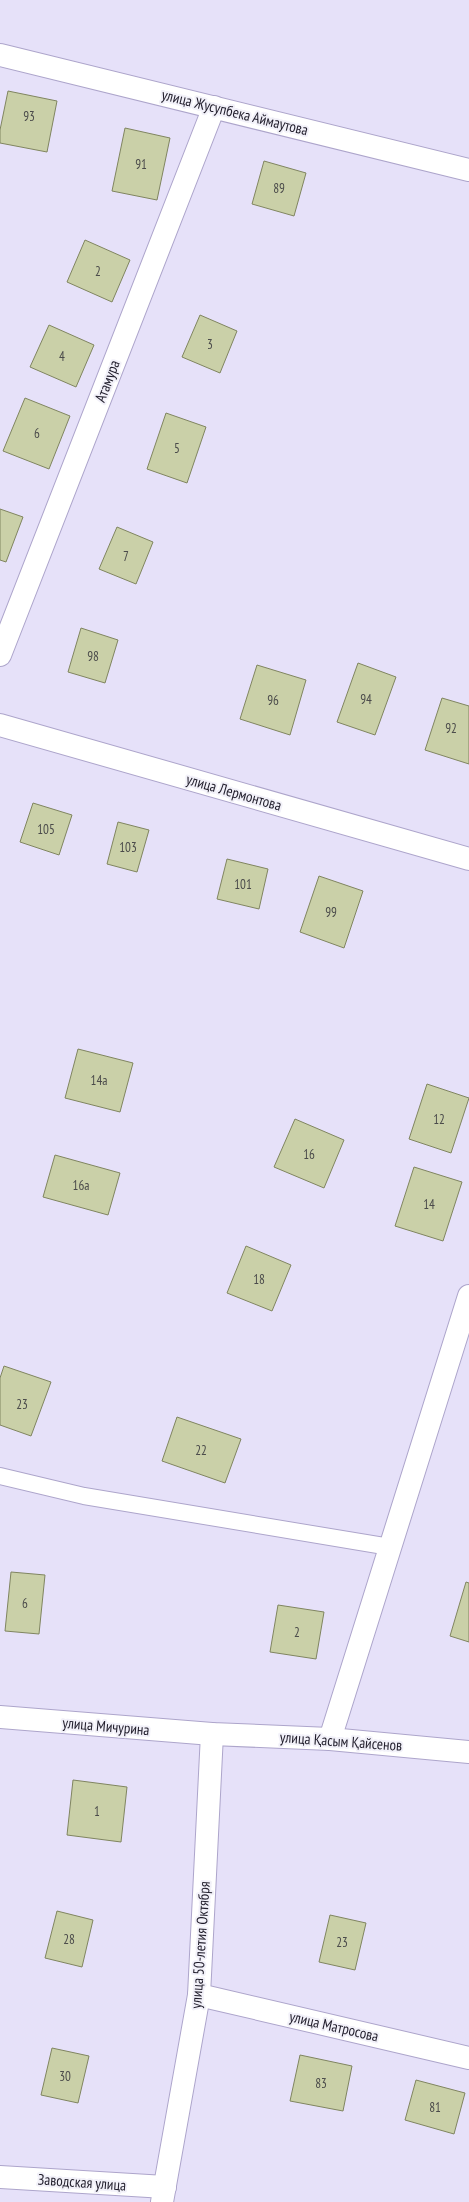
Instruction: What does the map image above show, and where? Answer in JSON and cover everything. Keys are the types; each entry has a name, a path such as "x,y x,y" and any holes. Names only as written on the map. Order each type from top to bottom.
{"street":[{"name":"улица Жусупбека Аймаутова","path":"0,55 469,170"},
{"name":"Атамура","path":"0,655 214,107"},
{"name":"улица Лермонтова","path":"0,725 469,859"},
{"path":"330,1739 469,1296"},
{"name":"улица Мичурина","path":"0,1717 212,1734"},
{"name":"улица Қасым Қайсенов","path":"212,1734 330,1739 469,1752"},
{"name":"улица 50-летия Октября","path":"163,2194 200,1995 212,1734"},
{"name":"улица Матросова","path":"200,1995 469,2058"},
{"name":"Заводская улица","path":"0,2177 163,2194"}],"lane":[{"path":"0,1476 84,1496 390,1547"}],"building":[{"path":"8,91 57,101 47,152 0,143 0,130"},
{"path":"125,128 170,138 157,200 112,191"},
{"path":"264,161 306,173 294,216 252,204"},
{"path":"85,240 130,260 112,302 67,282"},
{"path":"200,315 237,331 220,373 182,357"},
{"path":"49,325 94,345 76,387 30,367"},
{"path":"25,398 70,416 49,469 3,451"},
{"path":"166,413 206,427 187,483 147,469"},
{"path":"0,509 23,517 6,562 0,560"},
{"path":"117,527 153,542 136,584 99,569"},
{"path":"81,628 118,640 105,683 68,672"},
{"path":"358,663 396,677 375,735 337,722"},
{"path":"257,665 306,680 290,735 240,719"},
{"path":"442,698 469,706 469,764 425,750"},
{"path":"33,803 72,815 59,855 20,842"},
{"path":"118,822 149,830 137,872 107,864"},
{"path":"227,859 268,869 259,909 217,899"},
{"path":"319,876 363,891 344,948 300,932"},
{"path":"78,1049 133,1063 120,1112 65,1098"},
{"path":"427,1084 469,1098 451,1153 409,1139"},
{"path":"295,1119 344,1140 324,1188 274,1167"},
{"path":"55,1155 120,1173 108,1215 43,1197"},
{"path":"414,1167 462,1182 443,1241 395,1226"},
{"path":"246,1246 291,1265 272,1311 227,1293"},
{"path":"4,1366 51,1382 31,1436 0,1425 0,1378"},
{"path":"177,1417 241,1439 225,1483 162,1461"},
{"path":"11,1572 45,1575 39,1634 5,1631"},
{"path":"466,1582 469,1583 469,1642 450,1636"},
{"path":"278,1605 324,1612 316,1659 270,1652"},
{"path":"73,1780 127,1787 121,1842 67,1835"},
{"path":"57,1911 93,1920 82,1967 45,1958"},
{"path":"330,1915 366,1923 355,1970 319,1962"},
{"path":"52,2048 89,2056 78,2103 41,2095"},
{"path":"300,2055 352,2066 343,2111 290,2101"},
{"path":"416,2080 465,2093 454,2134 405,2120"}]}
